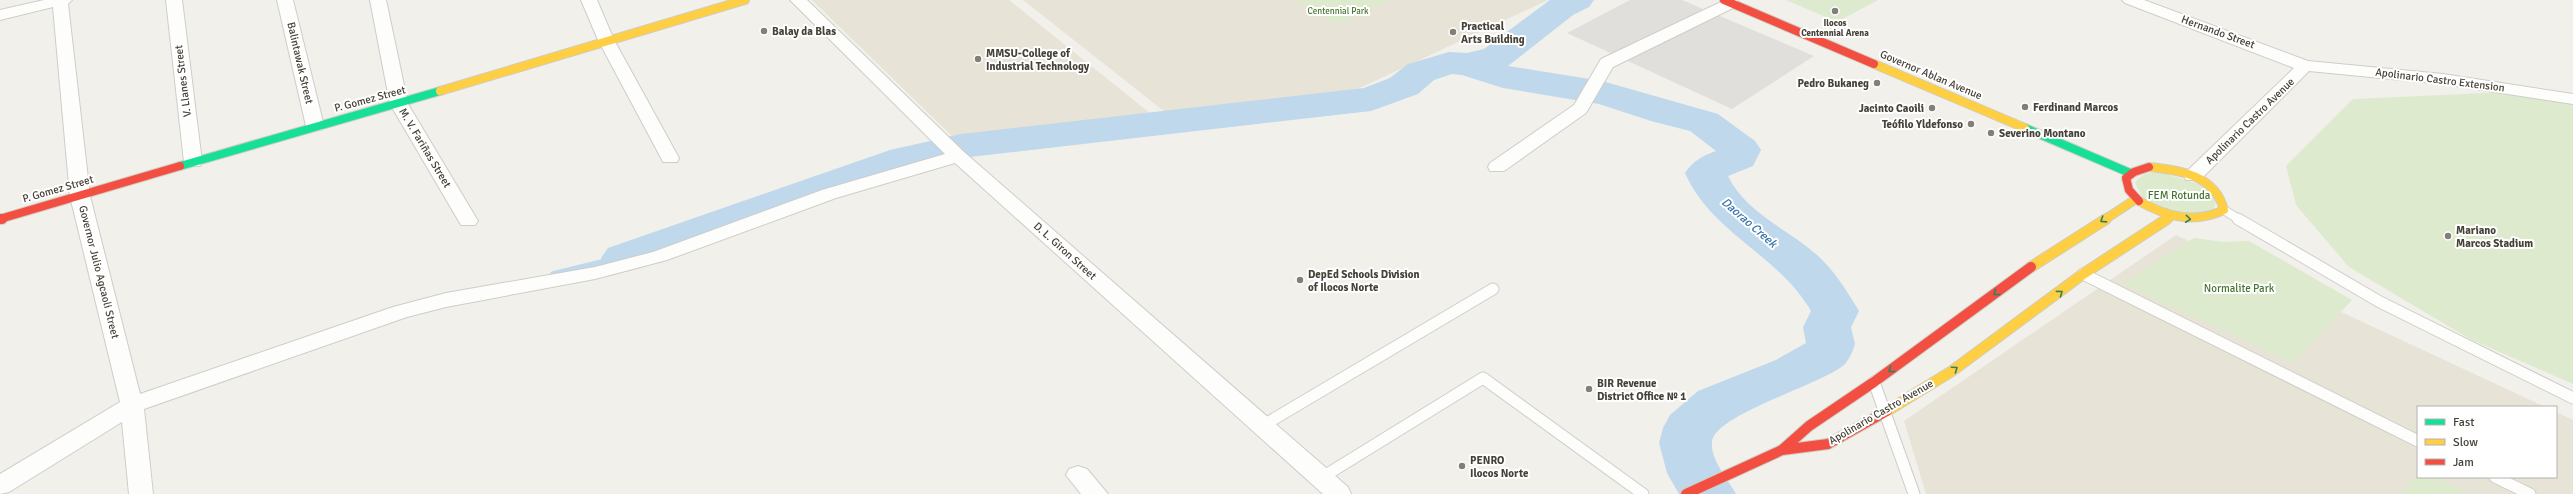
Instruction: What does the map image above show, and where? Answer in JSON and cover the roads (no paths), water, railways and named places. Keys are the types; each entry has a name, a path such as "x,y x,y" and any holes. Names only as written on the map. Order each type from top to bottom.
{"main road":[{"name":"P. Gomez Street","path":"0,219 315,126 399,104 606,40 745,0"},
{"name":"Governor Ablan Avenue","path":"1727,2 2130,173"},
{"path":"2149,167 2178,170 2193,176 2205,182 2222,196 2225,203 2224,210 2219,215 2204,219 2171,216 2136,198 2126,184 2130,173 2149,167"},
{"path":"1686,494 1782,450 1809,426 1874,382 2027,270 2136,198"},
{"name":"Apolinario Castro Avenue","path":"1782,450 1828,444 1886,412 1952,371 2083,274 2171,216"}],"street":[{"path":"0,15 61,0"},
{"name":"Governor Julio Agcaoli Street","path":"61,0 80,196 132,406 142,494"},
{"name":"V. Llanes Street","path":"174,0 193,162"},
{"name":"Balintawak Street","path":"285,0 315,126"},
{"name":"M. V. Fariñas Street","path":"378,0 399,104 468,221"},
{"path":"589,0 606,40 670,158"},
{"name":"D. L. Giron Street","path":"798,0 958,156 1339,494"},
{"name":"Hernando Street","path":"2130,0 2305,66"},
{"path":"1497,167 1580,109 1593,85 1607,64 1727,2"},
{"name":"Apolinario Castro Extension","path":"2305,66 2443,79 2573,99"},
{"name":"Apolinario Castro Avenue","path":"2193,176 2305,66"},
{"path":"0,486 132,406 400,312 446,300 595,273 660,256 829,194 958,156"},
{"path":"1078,475 1096,494"}],"lane":[{"path":"2224,210 2380,302 2573,398"},
{"path":"2083,274 2310,390 2417,441"},
{"path":"1262,426 1493,289"},
{"path":"1321,478 1483,378 1642,494"},
{"path":"1874,382 1886,412 1914,494"},
{"path":"2496,478 2530,494"}],"waterway":[{"path":"1467,64 1496,58 1561,8 1577,0"},
{"path":"961,146 1371,99 1404,86 1421,72 1449,63 1467,64"},
{"name":"Daorao Creek","path":"1467,64 1503,77 1602,93 1639,103 1665,113 1704,122 1740,150 1738,157 1718,164 1706,173 1722,200 1747,224 1800,264 1819,286 1835,311 1827,327 1831,344 1827,353 1794,372 1716,404 1689,428 1685,443 1694,473 1708,494"},
{"path":"624,258 905,159 930,153"},
{"path":"554,275 624,258"}],"place":[{"name":"Ilocos Centennial Arena","path":"1835,11"},
{"name":"Balay da Blas","path":"764,31"},
{"name":"Practical Arts Building","path":"1453,32"},
{"name":"MMSU-College of Industrial Technology","path":"978,59"},
{"name":"Pedro Bukaneg","path":"1877,83"},
{"name":"Ferdinand Marcos","path":"2025,107"},
{"name":"Jacinto Caoili","path":"1932,108"},
{"name":"Teófilo Yldefonso","path":"1971,124"},
{"name":"Severino Montano","path":"1991,133"},
{"name":"Mariano Marcos Stadium","path":"2448,236"},
{"name":"DepEd Schools Division of Ilocos Norte","path":"1300,280"},
{"name":"BIR Revenue District Office № 1","path":"1589,389"},
{"name":"PENRO Ilocos Norte","path":"1462,466"}],"park label":[{"name":"Centennial Park","path":"1338,11"},
{"name":"FEM Rotunda","path":"2179,195"},
{"name":"Normalite Park","path":"2239,288"}]}
